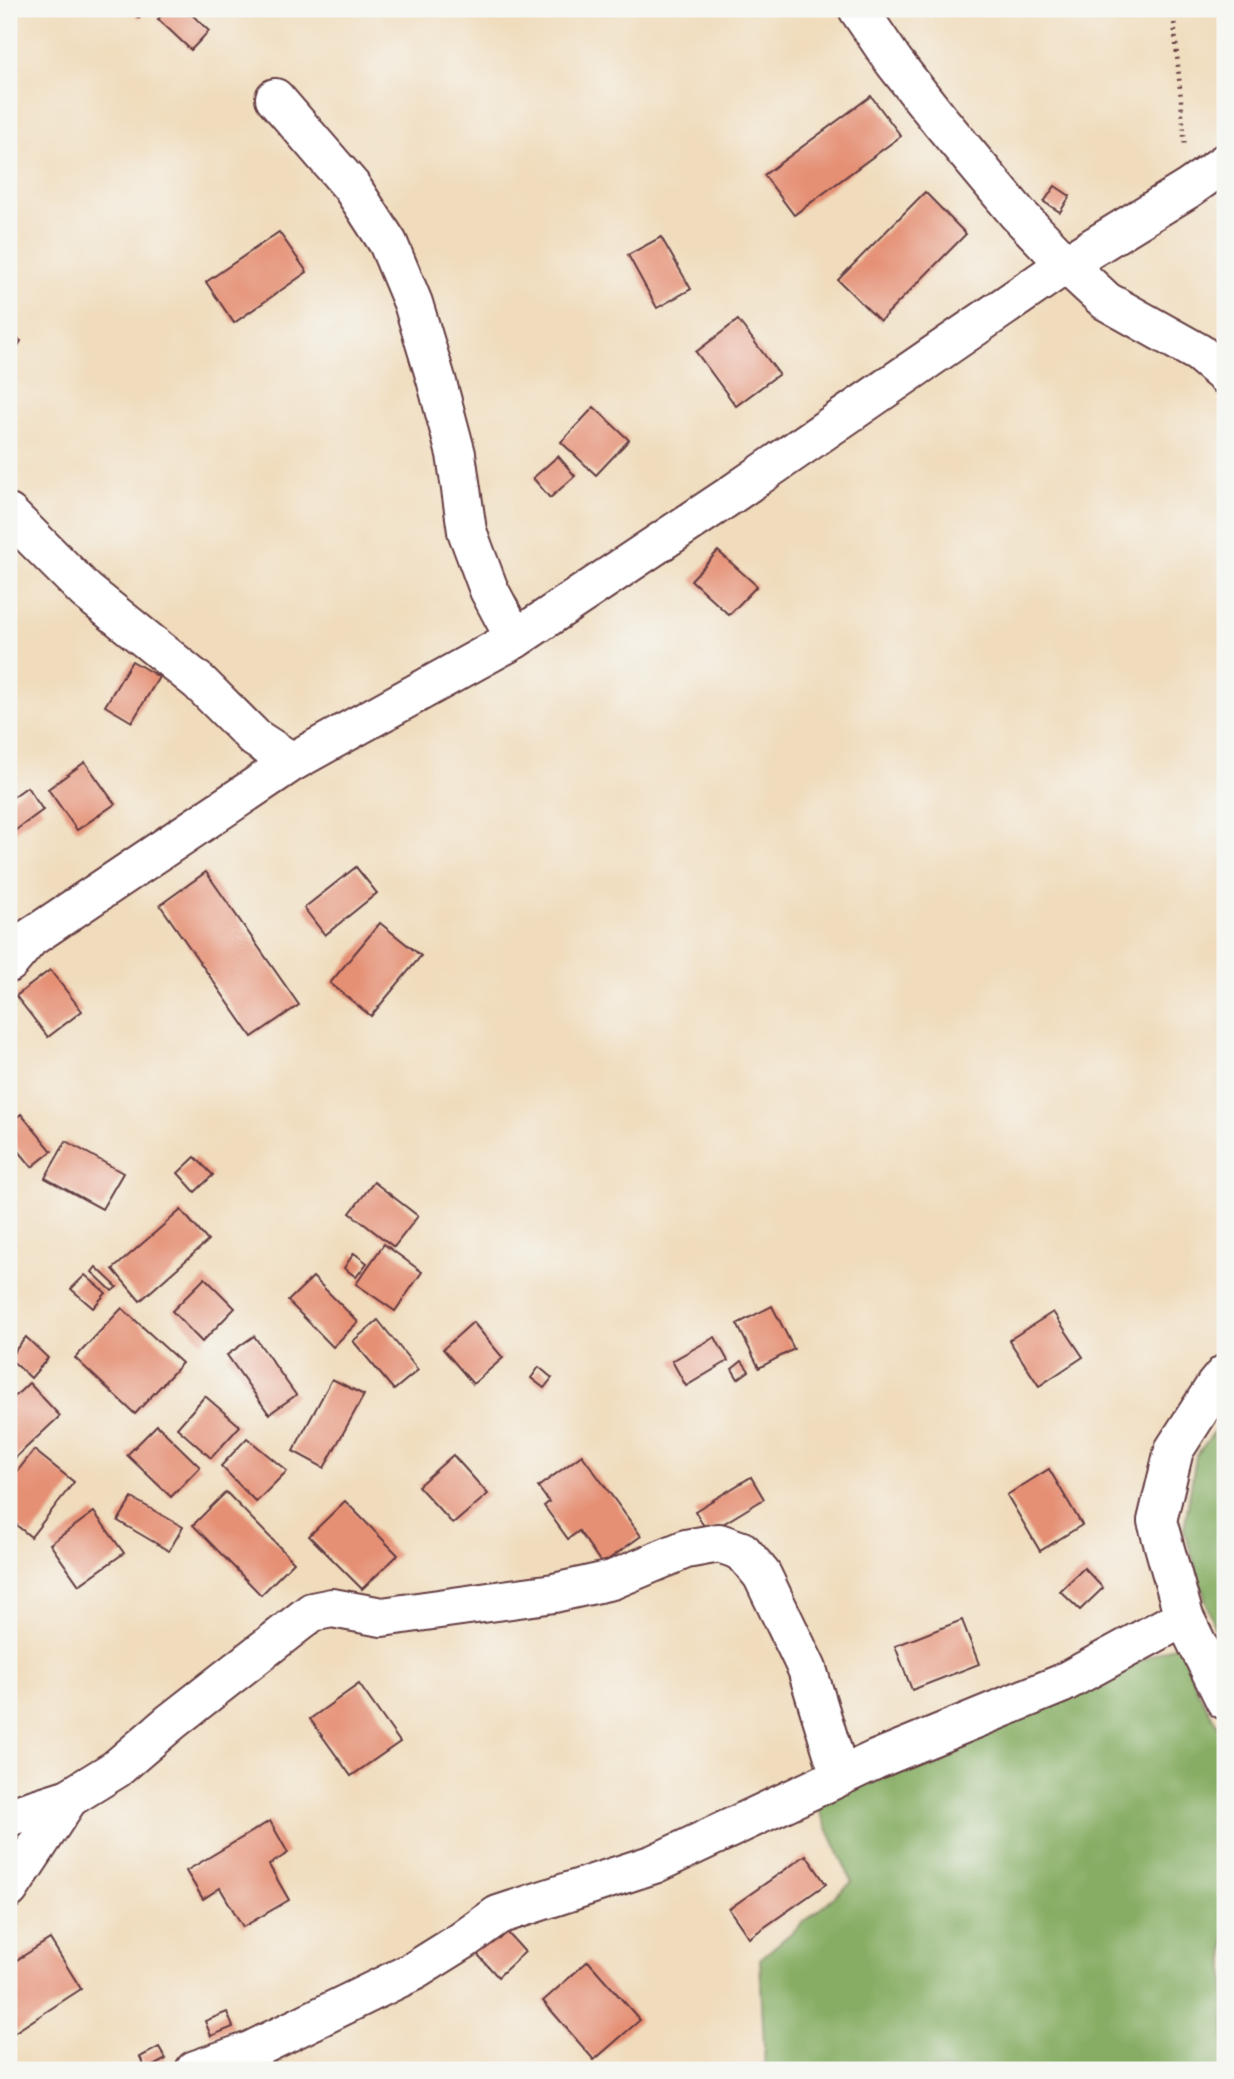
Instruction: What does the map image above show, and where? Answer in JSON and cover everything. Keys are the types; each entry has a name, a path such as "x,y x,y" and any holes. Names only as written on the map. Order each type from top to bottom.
{"street":[{"path":"858,9 894,62 942,122 1017,213 1066,264 1106,301 1199,353 1225,375"},
{"path":"275,98 351,186 387,243 413,303 436,379 456,454 467,531 489,590 515,639"},
{"path":"9,963 30,939 292,762 515,639 729,498 1066,264 1188,189 1225,163"},
{"path":"9,514 86,591 198,682 255,738 292,762"},
{"path":"1225,1374 1174,1450 1157,1521 1184,1617 1225,1700"},
{"path":"9,1817 69,1798 116,1769 181,1714 312,1612 332,1608 382,1617 554,1593 612,1580 686,1549 719,1543 742,1551 762,1576 807,1670 840,1776"},
{"path":"195,2070 250,2051 414,1971 498,1915 653,1864 840,1776 1061,1684 1184,1617"},
{"path":"9,1889 69,1798"}],"path":[{"path":"1173,9 1188,189"}],"green space":[{"path":"1225,1417 1225,1651 1214,1627 1184,1530 1196,1456"},
{"path":"1180,1643 1197,1689 1225,1739 1225,2070 765,2070 760,1959 852,1882 816,1804"}],"building":[{"path":"129,9 148,9 139,18"},
{"path":"168,9 186,9 209,31 191,50 158,19"},
{"path":"871,96 901,136 794,215 764,175"},
{"path":"1055,186 1070,196 1060,212 1044,202"},
{"path":"925,192 966,234 880,321 838,280"},
{"path":"279,232 307,272 234,323 206,282"},
{"path":"661,237 691,289 657,308 628,255"},
{"path":"738,320 779,374 736,406 696,352"},
{"path":"9,333 21,341 9,360"},
{"path":"594,407 629,440 596,475 561,442"},
{"path":"558,456 575,476 550,498 533,478"},
{"path":"718,551 757,586 729,615 691,580"},
{"path":"132,661 159,677 132,722 105,706"},
{"path":"85,762 115,804 77,830 48,789"},
{"path":"27,787 43,810 9,835 9,800"},
{"path":"356,867 377,893 325,935 304,908"},
{"path":"206,872 299,1005 252,1037 160,905"},
{"path":"380,923 421,956 371,1016 330,983"},
{"path":"50,970 82,1011 48,1037 16,996"},
{"path":"21,1114 52,1151 32,1167 9,1139 9,1124"},
{"path":"66,1141 123,1173 102,1209 45,1178"},
{"path":"195,1157 213,1175 195,1192 178,1173"},
{"path":"374,1182 418,1216 394,1247 350,1213"},
{"path":"181,1210 208,1241 140,1301 113,1269"},
{"path":"384,1244 422,1272 395,1311 356,1284"},
{"path":"354,1253 367,1263 356,1277 344,1268"},
{"path":"96,1267 117,1287 112,1291 92,1272"},
{"path":"85,1275 106,1293 93,1308 71,1289"},
{"path":"313,1277 358,1322 333,1347 288,1301"},
{"path":"205,1278 235,1308 202,1342 172,1311"},
{"path":"772,1306 794,1349 759,1368 737,1324"},
{"path":"122,1308 182,1363 135,1414 75,1358"},
{"path":"1053,1312 1083,1357 1039,1386 1009,1340"},
{"path":"378,1320 418,1370 394,1390 353,1341"},
{"path":"473,1322 503,1358 473,1384 443,1349"},
{"path":"254,1336 296,1395 269,1414 227,1355"},
{"path":"26,1337 48,1358 31,1378 9,1358"},
{"path":"715,1337 728,1361 686,1386 672,1361"},
{"path":"742,1361 749,1371 738,1379 732,1369"},
{"path":"539,1367 552,1378 544,1388 531,1378"},
{"path":"332,1379 364,1395 324,1468 293,1451"},
{"path":"29,1383 60,1416 14,1459 9,1453 9,1402"},
{"path":"205,1396 240,1426 211,1458 177,1428"},
{"path":"157,1425 200,1467 171,1497 127,1455"},
{"path":"247,1438 287,1471 256,1502 221,1466"},
{"path":"34,1450 74,1482 31,1537 9,1519 9,1482"},
{"path":"453,1455 488,1494 453,1524 418,1486"},
{"path":"582,1455 641,1536 602,1564 579,1531 568,1539 544,1506 549,1502 538,1487"},
{"path":"1049,1469 1082,1525 1040,1551 1007,1495"},
{"path":"751,1477 764,1499 708,1533 695,1511"},
{"path":"226,1492 294,1562 261,1595 193,1525"},
{"path":"132,1498 183,1527 169,1551 118,1521"},
{"path":"345,1501 398,1555 362,1589 309,1536"},
{"path":"94,1512 124,1553 79,1585 50,1544"},
{"path":"1084,1568 1103,1588 1080,1610 1060,1591"},
{"path":"962,1620 979,1664 912,1690 895,1646"},
{"path":"359,1684 400,1742 351,1776 310,1719"},
{"path":"270,1821 288,1853 269,1865 289,1900 243,1927 220,1888 203,1899 186,1871"},
{"path":"806,1855 826,1884 749,1938 729,1909"},
{"path":"491,1929 500,1939 507,1932 525,1952 498,1977 471,1947"},
{"path":"50,1939 81,1989 12,2034 9,2028 9,1965"},
{"path":"588,1961 640,2020 594,2060 543,2001"},
{"path":"227,2012 233,2027 211,2036 205,2021"},
{"path":"159,2047 166,2059 146,2070 140,2057"}]}
